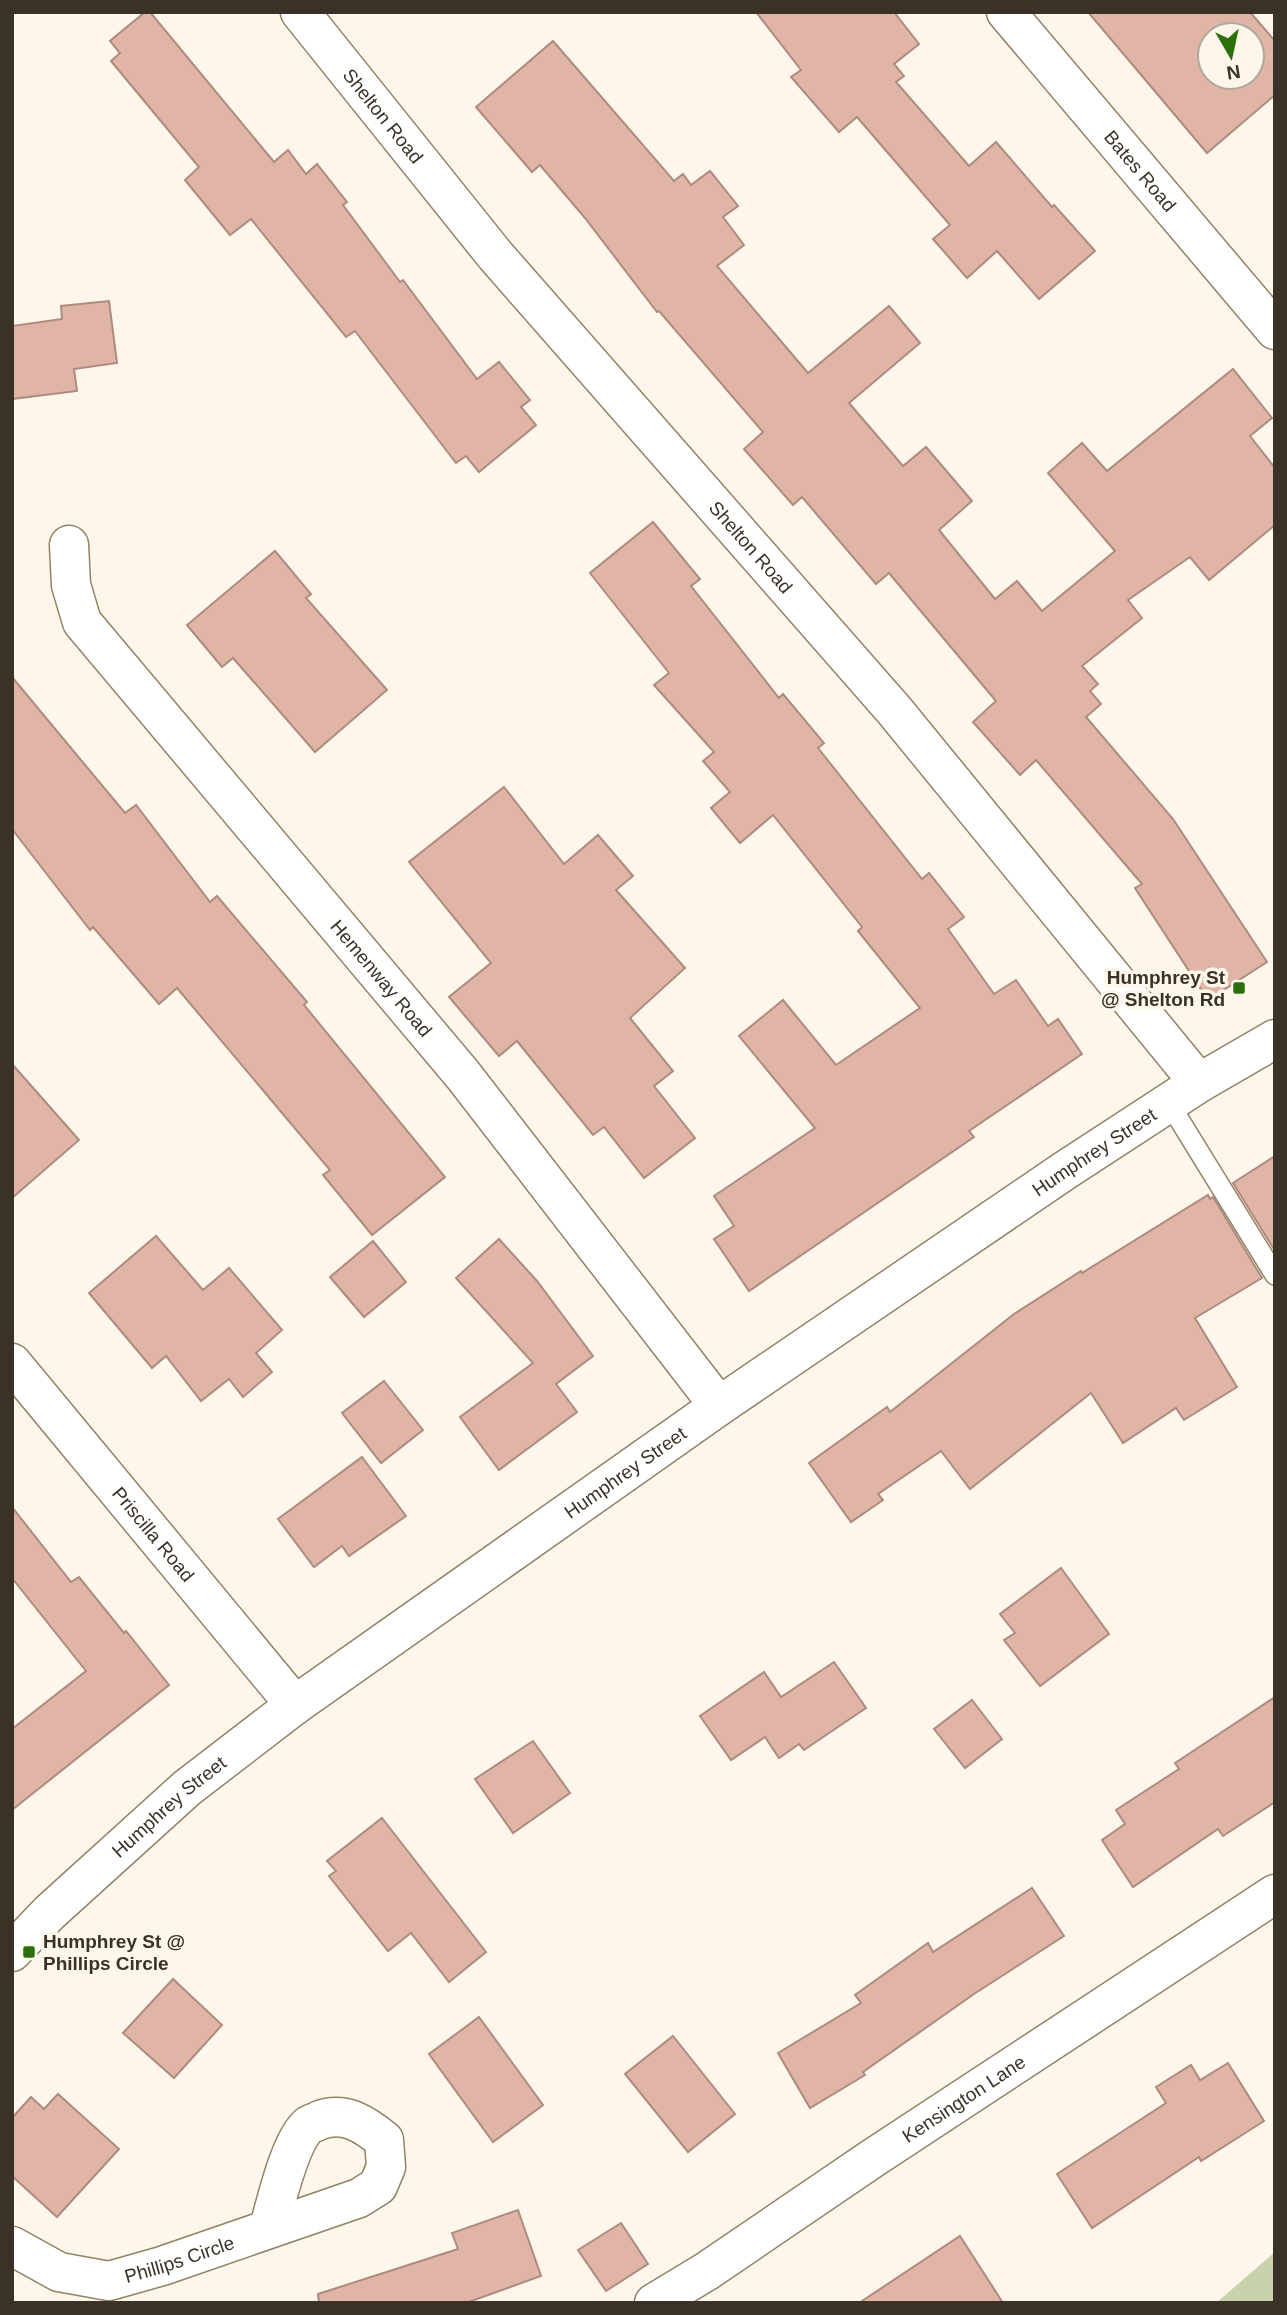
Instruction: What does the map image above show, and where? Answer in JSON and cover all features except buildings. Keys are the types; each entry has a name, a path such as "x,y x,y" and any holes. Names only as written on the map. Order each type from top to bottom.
{"street":[{"name":"Shelton Road","path":"300,12 495,255 894,710 1184,1093"},
{"name":"Bates Road","path":"1006,12 1275,330"},
{"name":"Hemenway Road","path":"69,545 71,585 82,622 463,1075 719,1406"},
{"name":"Humphrey Street","path":"12,1952 49,1913 187,1788 295,1705 719,1406 1064,1171 1184,1093 1275,1039"},
{"name":"Priscilla Road","path":"12,1363 295,1705"},
{"name":"Kensington Lane","path":"654,2303 707,2271 895,2143 1275,1894"},
{"name":"Phillips Circle","path":"12,2246 59,2272 109,2281 162,2266 270,2227"}],"lane":[{"path":"1184,1093 1275,1275"}],"green space":[{"path":"1275,2252 1275,2303 1216,2303"}],"place":[{"name":"Humphrey St @ Shelton Rd","path":"1239,988"},
{"name":"Humphrey St @ Phillips Circle","path":"29,1952"}]}
